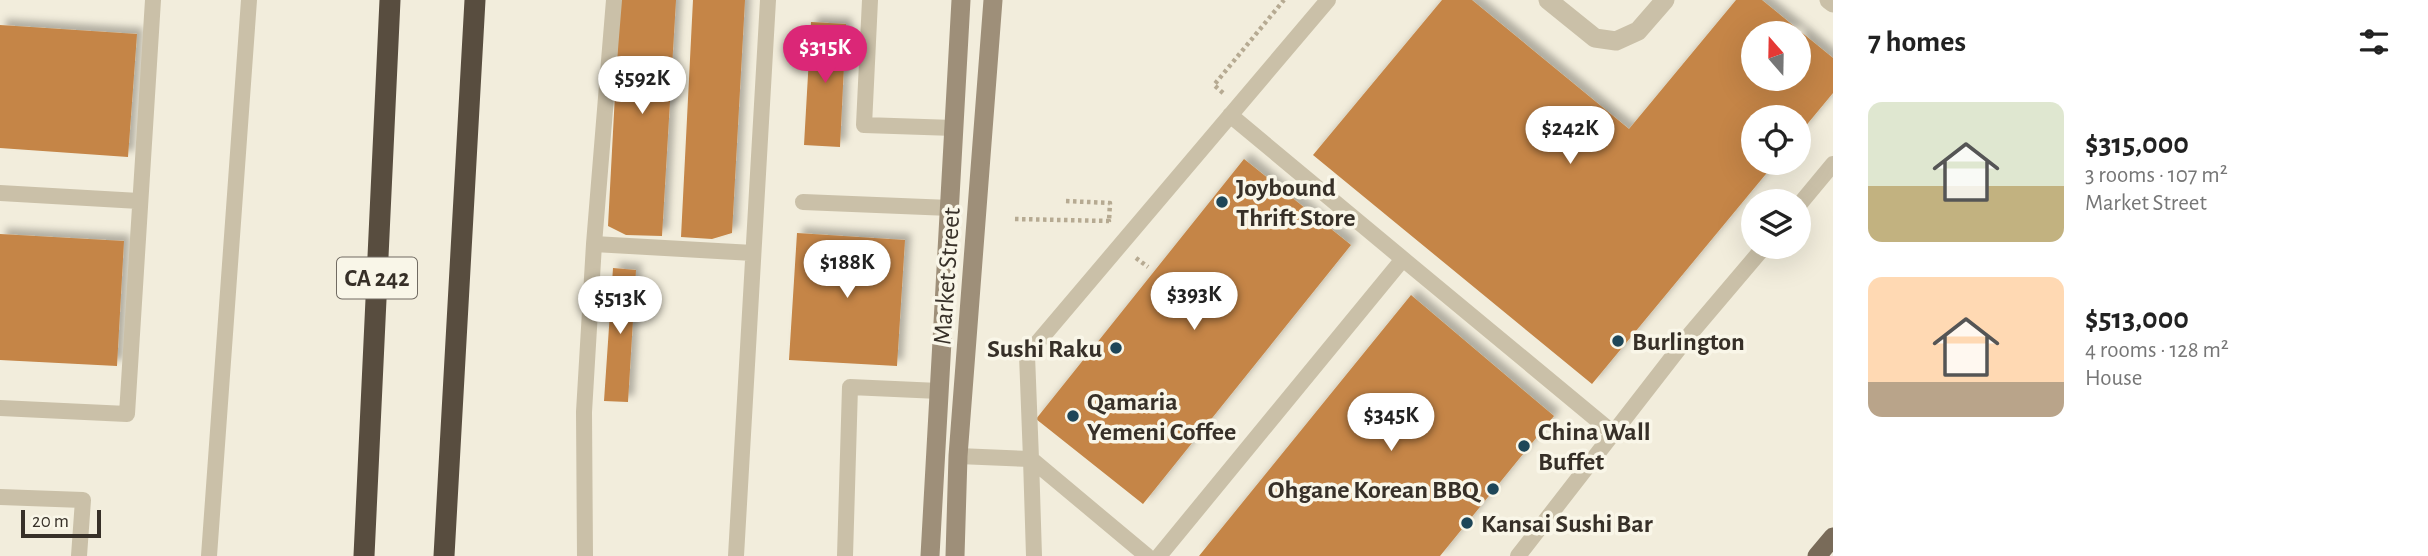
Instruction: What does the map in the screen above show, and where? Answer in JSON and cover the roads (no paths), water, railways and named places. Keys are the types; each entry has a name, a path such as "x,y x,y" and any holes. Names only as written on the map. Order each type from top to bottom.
{"highway":[{"name":"CA 242","path":"364,556 390,0"},
{"path":"444,556 475,0"}],"main road":[{"name":"Market Street","path":"930,556 961,0"},
{"name":"Market Street","path":"955,556 958,457 993,0"},
{"path":"1817,556 1833,537"}],"street":[{"path":"1548,0 1595,38 1616,41 1638,31 1665,0"},
{"path":"1829,0 1833,4"}],"lane":[{"path":"0,408 127,414 153,0"},
{"path":"209,556 249,0"},
{"path":"585,556 584,412 594,244 614,0"},
{"path":"736,556 768,0"},
{"path":"870,0 864,125 954,128"},
{"path":"1034,556 1027,355 1328,0"},
{"path":"1234,110 1403,259 1613,433"},
{"path":"1811,191 1833,164"},
{"path":"0,193 139,201"},
{"path":"803,202 950,208"},
{"path":"594,244 753,253"},
{"path":"1159,556 1403,259"},
{"path":"1518,556 1691,334 1754,259"},
{"path":"845,556 850,387 939,391"},
{"path":"958,457 1031,459 1147,556"},
{"path":"0,497 83,500 79,556"}],"place":[{"name":"Joybound Thrift Store","path":"1222,202"},
{"name":"Burlington","path":"1618,341"},
{"name":"Sushi Raku","path":"1116,348"},
{"name":"Qamaria Yemeni Coffee","path":"1073,416"},
{"name":"China Wall Buffet","path":"1524,446"},
{"name":"Ohgane Korean BBQ","path":"1493,489"},
{"name":"Kansai Sushi Bar","path":"1467,523"}]}
